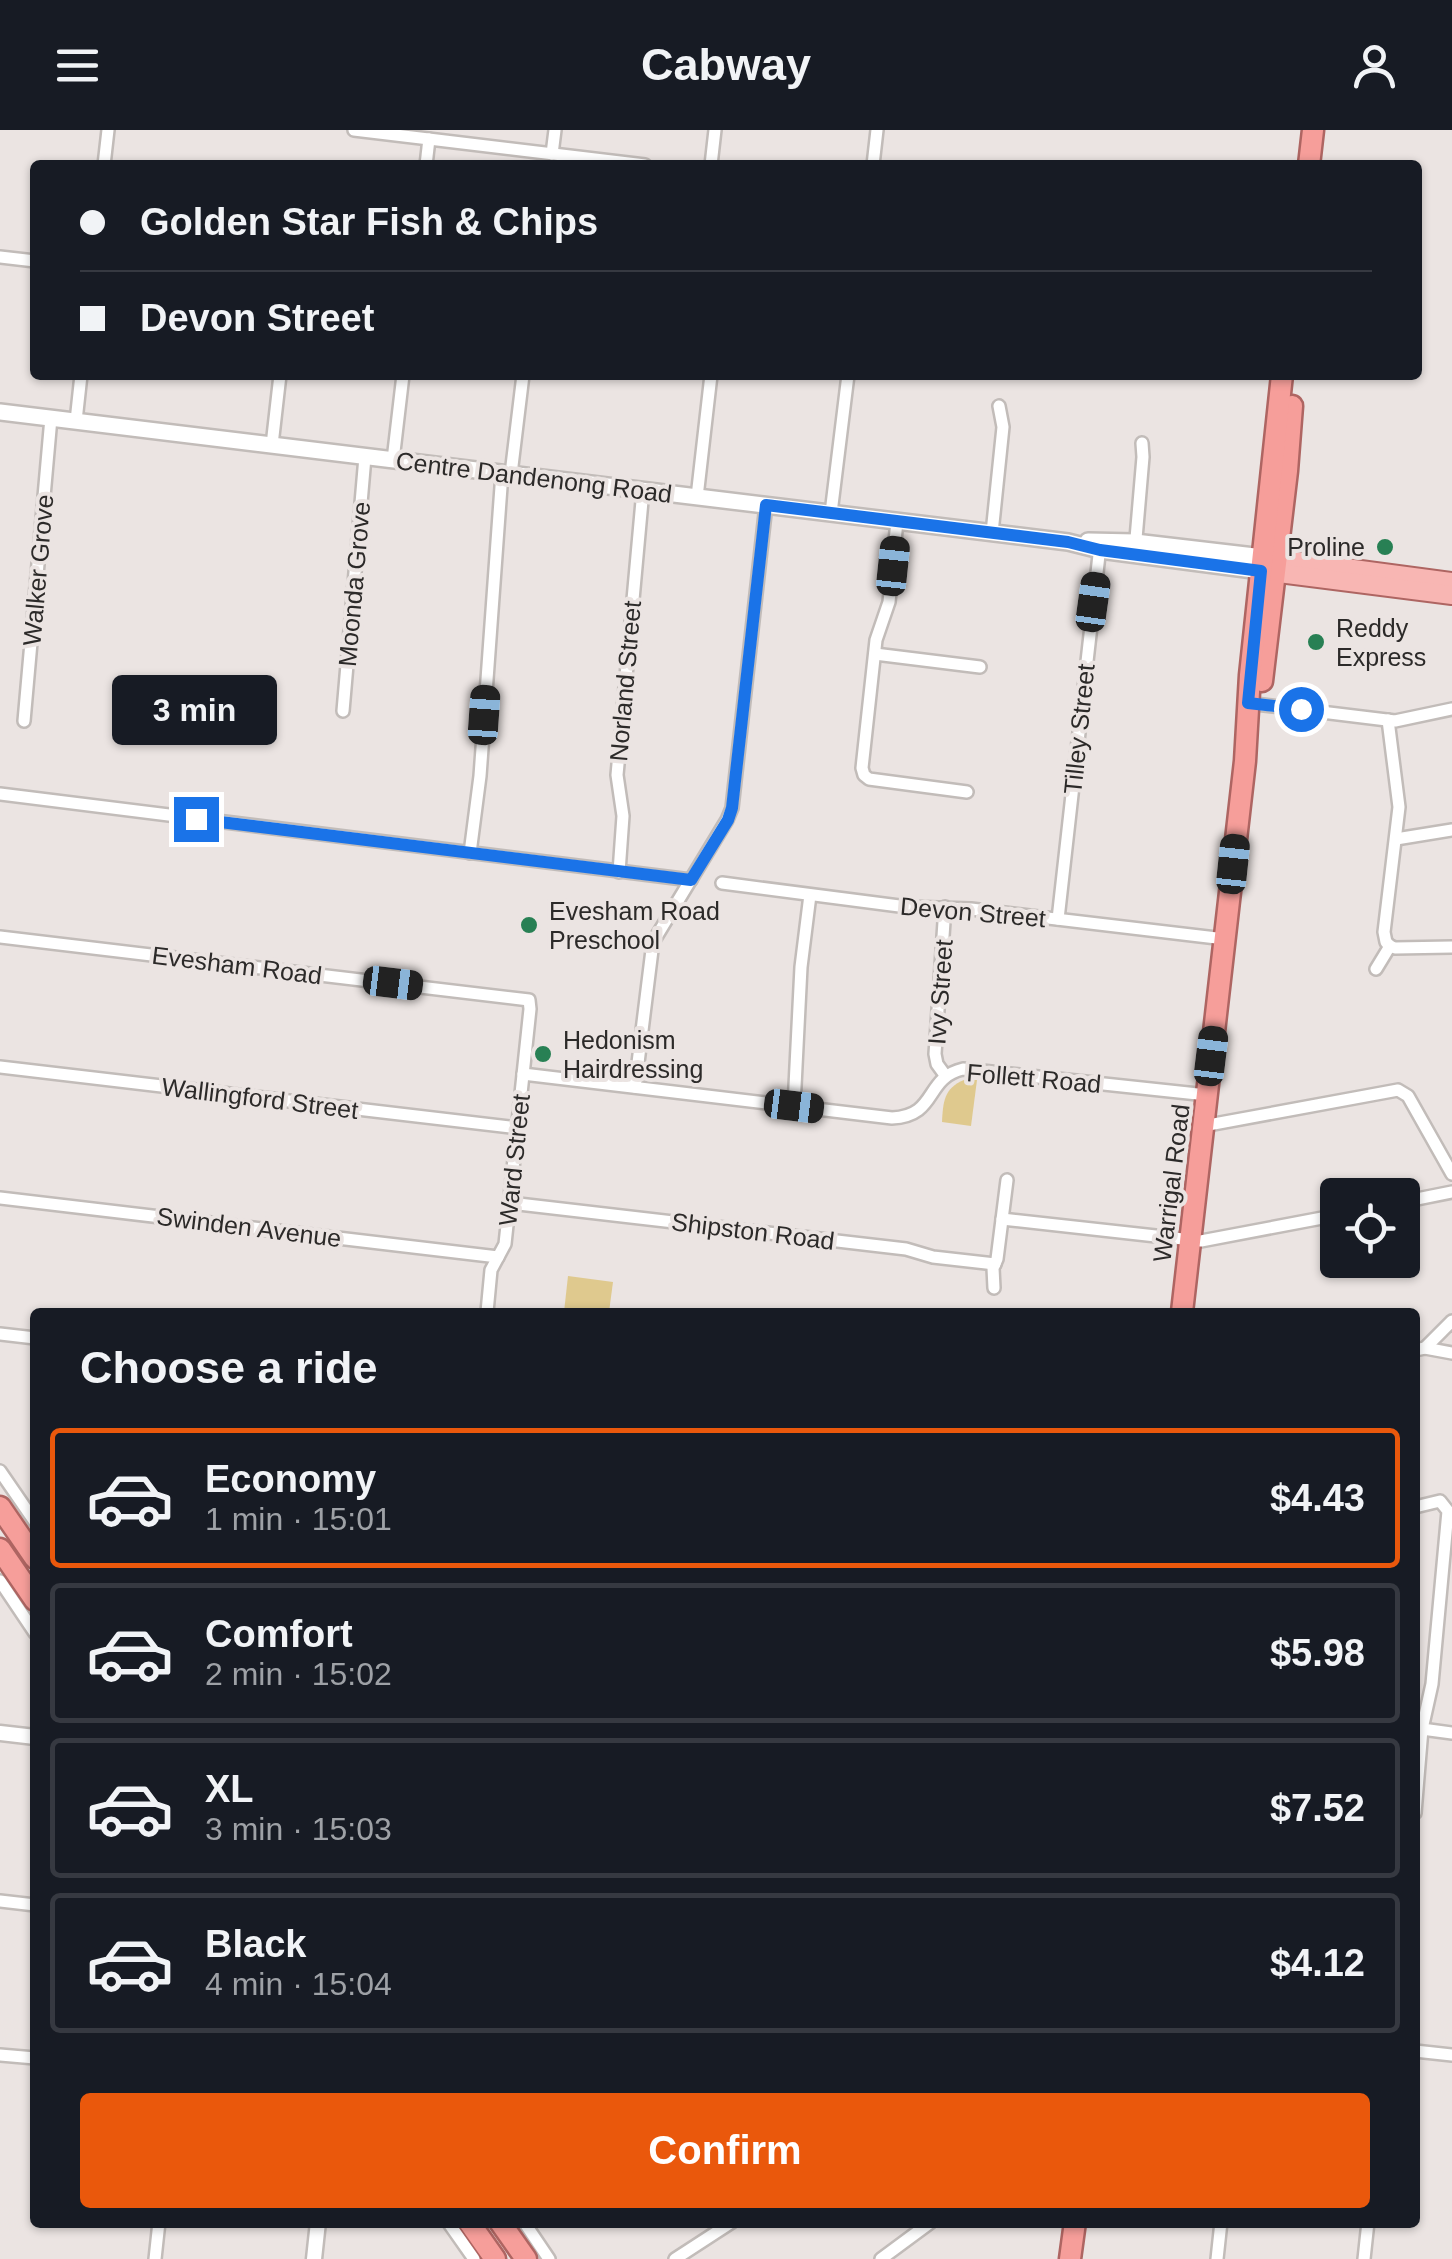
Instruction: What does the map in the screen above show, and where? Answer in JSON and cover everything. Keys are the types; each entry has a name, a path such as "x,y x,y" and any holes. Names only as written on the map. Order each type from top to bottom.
{"highway":[{"path":"1309,160 1312,130"},
{"name":"Warrigal Road","path":"1269,565 1282,380"},
{"name":"Warrigal Road","path":"1182,1308 1245,760 1294,380"},
{"path":"0,1507 22,1570"},
{"path":"0,1549 22,1570"},
{"path":"473,2228 495,2259"},
{"path":"504,2228 526,2259"},
{"path":"1070,2259 1074,2228"}],"main road":[{"name":"Centre Dandenong Road","path":"0,412 1068,542 1452,582"},
{"name":"Centre Dandenong Road","path":"1269,565 1452,595"}],"street":[{"path":"105,160 108,130"},
{"path":"354,130 603,160"},
{"path":"552,154 555,130"},
{"path":"712,160 716,130"},
{"path":"874,160 877,130"},
{"path":"427,160 429,139"},
{"path":"0,257 30,260"},
{"path":"76,422 80,380"},
{"path":"272,446 279,380"},
{"path":"393,460 402,380"},
{"path":"470,853 506,473 521,380"},
{"path":"696,497 710,380"},
{"path":"831,513 847,380"},
{"path":"992,533 1004,427 999,406"},
{"name":"Walker Grove","path":"24,721 52,418"},
{"path":"1135,548 1142,444"},
{"name":"Moonda Grove","path":"342,711 365,457"},
{"name":"Norland Street","path":"619,872 623,824 617,776 642,490"},
{"path":"635,1087 653,942 732,808 766,505"},
{"path":"898,521 889,598 876,640 862,768 869,779 967,792"},
{"name":"Tilley Street","path":"1058,919 1100,545"},
{"path":"874,654 980,667"},
{"path":"1253,704 1388,720 1452,709"},
{"path":"1388,720 1399,807 1386,942 1395,948 1452,948"},
{"path":"0,794 691,880"},
{"path":"1396,839 1452,830"},
{"name":"Devon Street","path":"722,884 1225,939"},
{"path":"794,1106 801,967 810,895"},
{"name":"Ivy Street","path":"945,907 935,1054 945,1075"},
{"name":"Evesham Road","path":"0,937 524,998 530,1004"},
{"path":"1376,969 1390,946"},
{"name":"Ward Street","path":"487,1308 492,1270 505,1244 530,1004"},
{"name":"Wallingford Street","path":"0,1067 519,1128"},
{"name":"Follett Road","path":"524,1074 892,1118 920,1110 945,1075 958,1070 1207,1095"},
{"path":"1203,1126 1398,1090 1408,1096 1452,1174"},
{"path":"994,1288 1007,1180"},
{"path":"1420,1198 1452,1192"},
{"name":"Swinden Avenue","path":"0,1198 498,1257"},
{"name":"Shipston Road","path":"510,1203 886,1247 995,1264"},
{"path":"1002,1219 1204,1242 1320,1219"},
{"path":"1420,1349 1452,1321"},
{"path":"0,1334 30,1337"},
{"path":"1420,1349 1452,1353"},
{"path":"0,1471 30,1515"},
{"path":"1420,1506 1440,1501 1448,1511 1432,1684 1420,1742"},
{"path":"22,1570 30,1609"},
{"path":"1422,1730 1452,1732"},
{"path":"0,1733 30,1736"},
{"path":"0,1900 30,1903"},
{"path":"1420,2052 1452,2055"},
{"path":"0,2055 30,2058"},
{"path":"154,2259 158,2228"},
{"path":"314,2259 317,2228"},
{"path":"452,2228 474,2259"},
{"path":"528,2228 550,2259"},
{"path":"675,2259 723,2228"},
{"path":"881,2259 923,2228"},
{"path":"1217,2259 1220,2228"},
{"path":"1364,2259 1367,2228"}],"shaded area":[{"path":"964,1080 977,1080 971,1126 942,1122 946,1096"},
{"path":"568,1276 613,1282 610,1308 564,1308"}],"place":[{"name":"Proline","path":"1385,547"},
{"name":"Reddy Express","path":"1316,642"},
{"name":"Evesham Road Preschool","path":"529,925"},
{"name":"Hedonism Hairdressing","path":"543,1054"}],"route":[{"path":"196,819 691,880 732,808 766,505 1068,542 1100,550 1261,571 1248,703 1301,709"}]}
